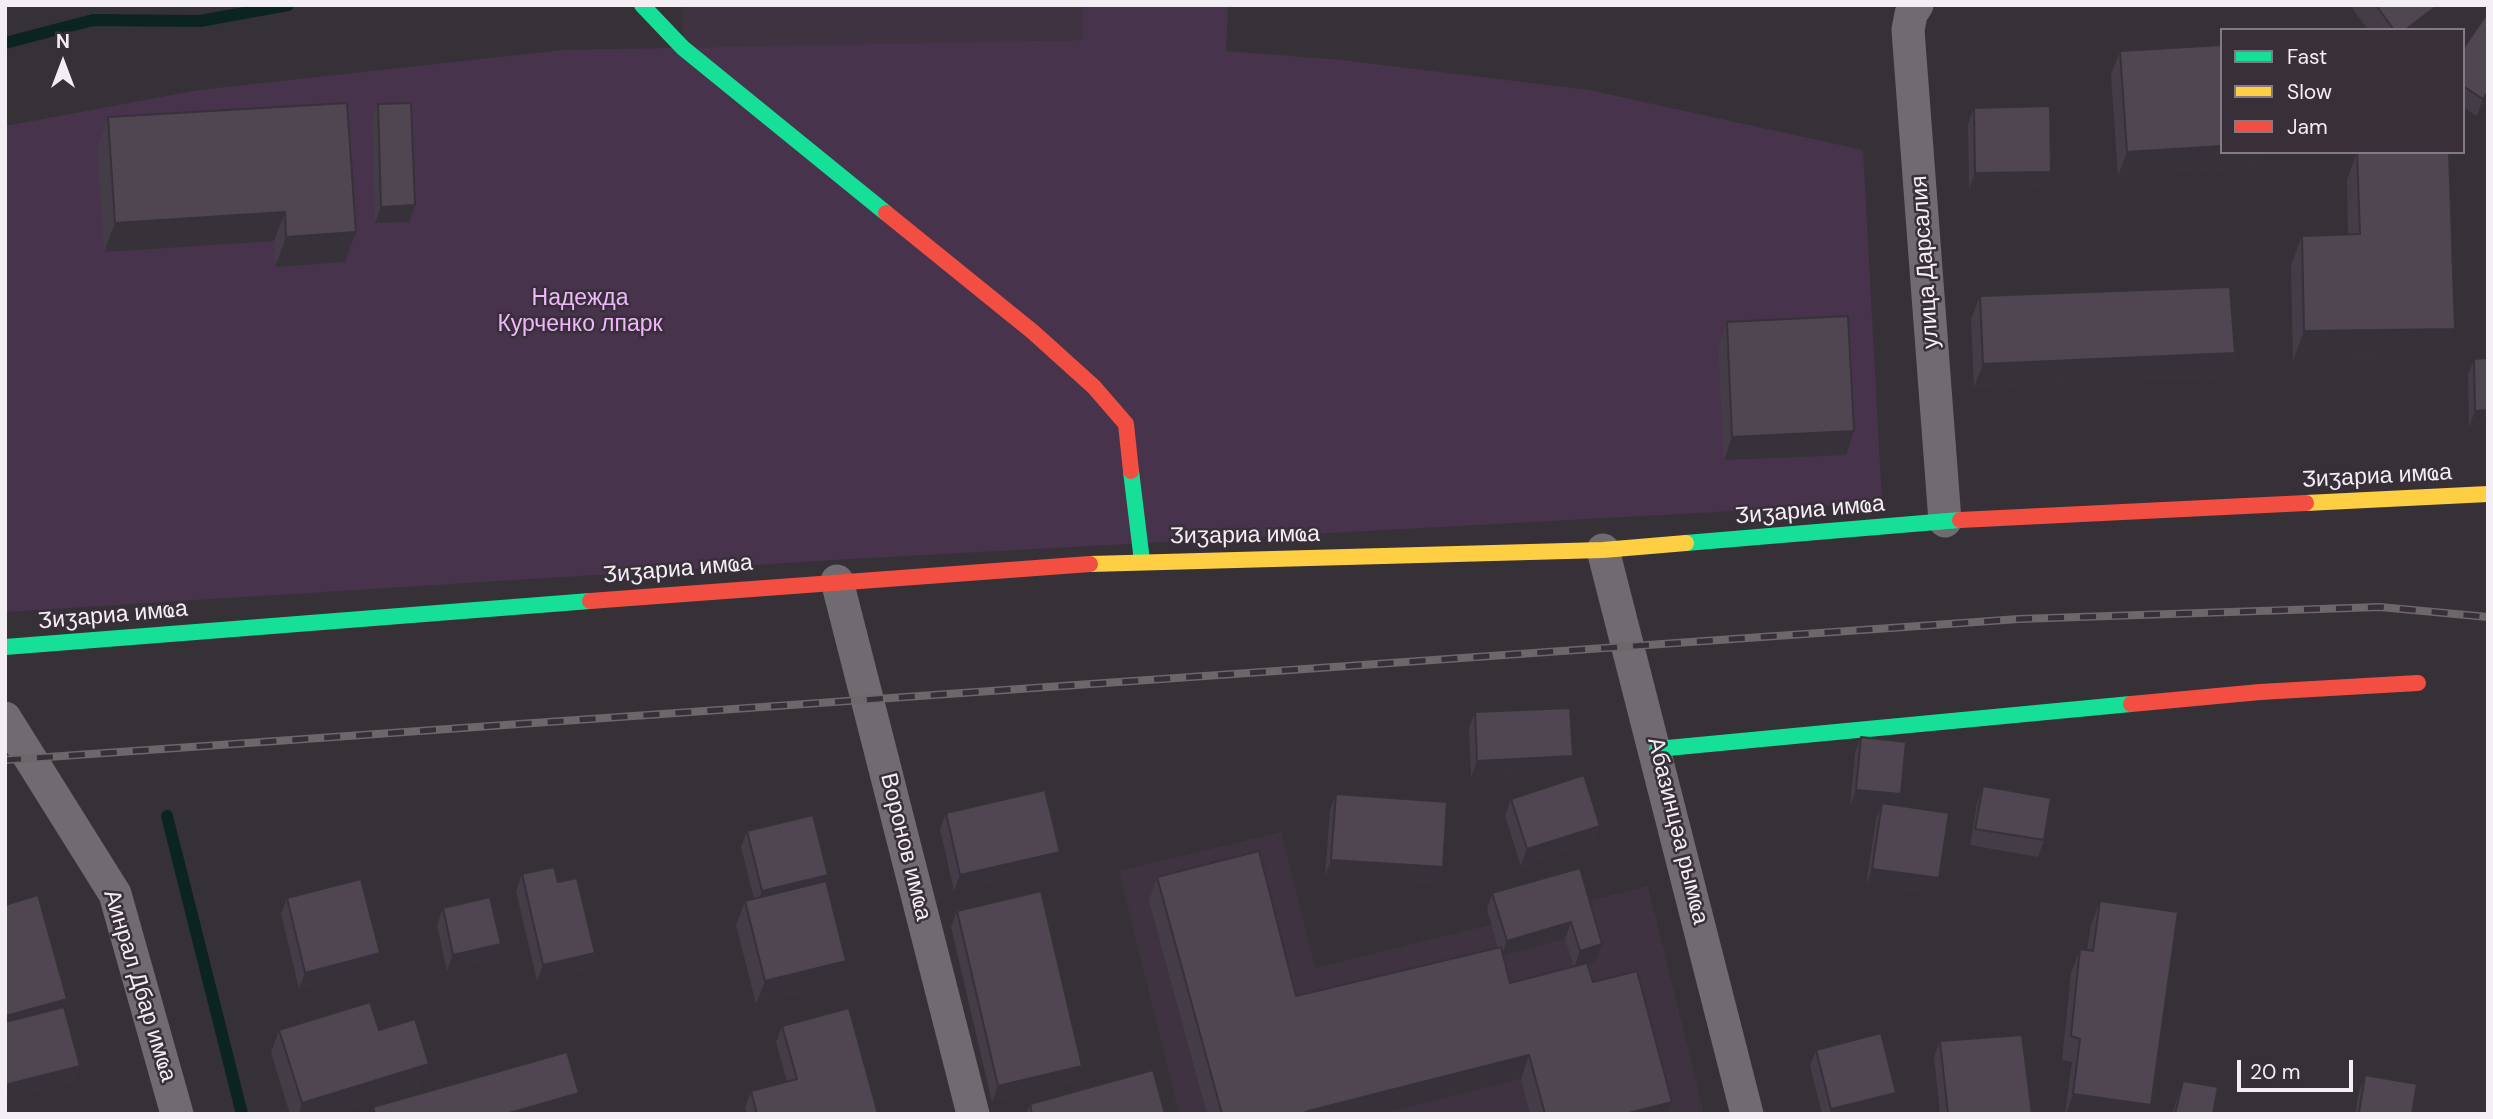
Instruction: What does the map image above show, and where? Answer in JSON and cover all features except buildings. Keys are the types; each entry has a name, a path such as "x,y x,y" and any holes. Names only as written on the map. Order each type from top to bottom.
{"main road":[{"path":"642,5 683,48 1033,332 1094,387 1126,425 1142,561"},
{"name":"Ӡиӡариа имҩа","path":"5,647 837,580 1142,561 1603,550 1945,522 2488,494"},
{"path":"1657,749 2260,692 2418,683"}],"street":[{"name":"улица Дарсалия","path":"1917,5 1911,13 1908,30 1945,522"},
{"name":"Абазинцәа рымҩа","path":"1603,550 1657,749 1747,1114"},
{"name":"Воронов имҩа","path":"837,580 973,1114"},
{"name":"Аинрал Дбар имҩа","path":"5,718 115,894 177,1114"}],"shaded area":[{"path":"682,5 1082,5 1083,40 683,48"},
{"path":"1281,832 1315,968 1648,886 1704,1114 1179,1114 1119,871"}],"green space":[{"name":"Надежда Курченко лпарк","path":"1082,5 1228,5 1226,51 1341,60 1589,90 1863,150 1882,503 851,559 5,612 5,126 199,90 563,50 1083,40"}],"waterway":[{"path":"5,43 93,20 200,21 288,5"},
{"path":"167,816 242,1114"}],"railway":[{"path":"5,760 2019,619 2380,607 2488,617"}],"traffic: fast":[{"path":"642,5 683,48 886,213"},
{"path":"1131,471 1142,561"},
{"path":"1686,543 1960,520"},
{"path":"5,647 590,601"},
{"path":"1657,749 2131,704"}],"traffic: slow":[{"path":"2306,503 2488,494"},
{"path":"1090,564 1603,550 1686,543"}],"traffic: jam":[{"path":"886,213 1033,332 1094,387 1126,424 1131,471"},
{"path":"1960,520 2306,503"},
{"path":"590,601 1090,564"},
{"path":"2131,704 2260,692 2418,683"}]}
